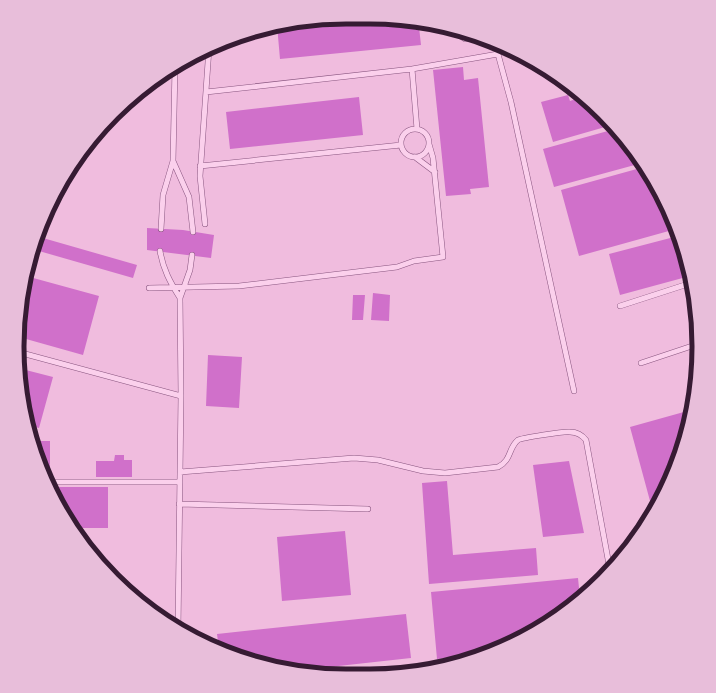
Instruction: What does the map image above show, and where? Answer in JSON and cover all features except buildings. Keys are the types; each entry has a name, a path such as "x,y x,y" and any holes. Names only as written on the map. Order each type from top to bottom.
{"lane":[{"path":"497,51 511,102 574,391"},
{"path":"206,92 412,70 498,54"},
{"path":"205,224 200,192 200,166 209,55"},
{"path":"412,70 417,129"},
{"path":"161,229 163,194 172,161 175,73"},
{"path":"149,288 173,286 239,286 397,267 414,261 442,257 435,172 426,135 417,129"},
{"path":"417,129 405,133 401,141 401,145 405,153 415,157 435,172"},
{"path":"415,157 426,153 429,144"},
{"path":"200,166 401,145"},
{"path":"172,161 188,196 193,232"},
{"path":"160,251 163,266 180,298"},
{"path":"178,622 181,396 180,298 190,270 192,255"},
{"path":"620,306 686,284"},
{"path":"641,363 692,346"},
{"path":"24,354 181,396"},
{"path":"180,472 354,458 378,460 423,471 446,473 498,467 505,463 513,446 519,439 570,432 580,434 586,440 609,563"},
{"path":"54,482 180,482"},
{"path":"179,504 368,509"}]}
